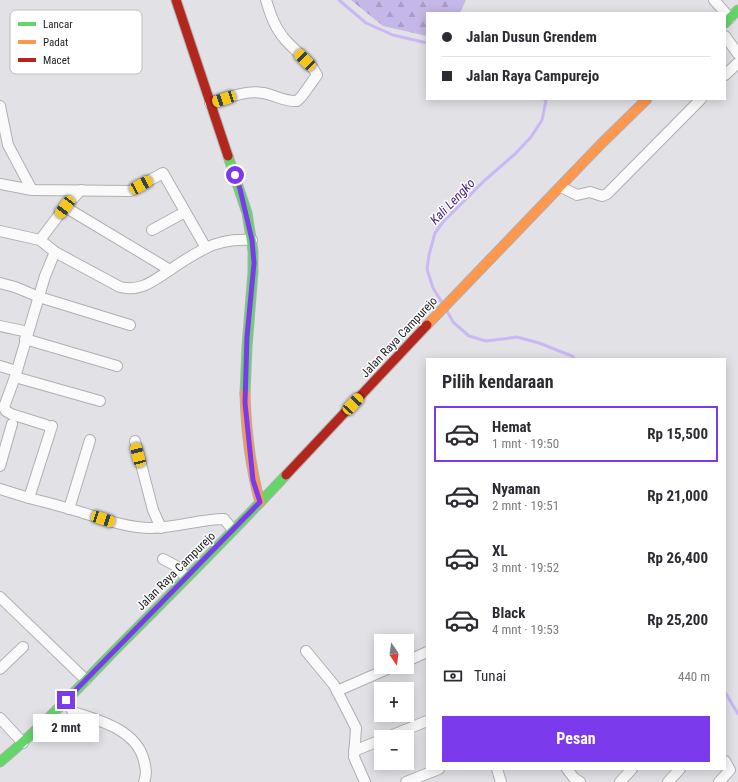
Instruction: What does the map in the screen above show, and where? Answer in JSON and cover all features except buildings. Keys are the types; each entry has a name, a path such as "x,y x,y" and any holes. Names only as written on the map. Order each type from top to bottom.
{"main road":[{"path":"176,0 240,189 252,240 254,263 247,337 245,403 253,480 260,502"},
{"path":"728,20 738,10"},
{"name":"Jalan Raya Campurejo","path":"0,762 23,743 233,530 453,298 601,144 646,100"}],"street":[{"path":"210,103 254,92 264,93 289,102 297,101 317,75 314,69 279,33 272,19 266,0"},
{"path":"714,0 722,12"},
{"path":"726,37 738,54"},
{"path":"726,74 738,62"},
{"path":"561,187 577,194 590,192 599,196 607,194 700,100"},
{"path":"0,106 4,144 32,190"},
{"path":"0,184 32,190 130,191 163,172 206,248"},
{"path":"40,240 80,190"},
{"path":"65,207 170,270"},
{"path":"152,230 185,212"},
{"path":"0,231 40,240 55,252 120,287 127,288 139,287 158,279 206,248 234,239 252,240"},
{"path":"29,498 49,426 11,414 6,411 4,407 39,297 44,276 55,252"},
{"path":"0,283 15,287 39,297 130,325"},
{"path":"0,326 117,366"},
{"path":"0,366 15,374 100,400"},
{"path":"0,466 12,424"},
{"path":"69,509 90,440"},
{"path":"135,441 153,510 161,528"},
{"path":"0,489 119,524 161,528 224,519 233,530"},
{"path":"163,559 178,568 186,578"},
{"path":"0,597 86,680"},
{"path":"0,669 23,646"},
{"path":"306,651 334,685 356,728 354,756 365,782"},
{"path":"414,658 426,652"},
{"path":"337,691 376,674"},
{"path":"66,700 73,712 99,720 120,731 135,742 143,756 147,774 144,782"},
{"path":"0,718 23,743"},
{"path":"405,730 426,721"},
{"path":"354,751 374,743"},
{"path":"719,782 730,770 726,763"},
{"path":"406,782 436,770"},
{"path":"497,770 501,782"},
{"path":"568,770 574,781"},
{"path":"620,782 628,770"},
{"path":"668,782 679,770"}],"green space":[{"path":"351,0 466,0 460,12 426,12 426,36 383,26"}],"waterway":[{"name":"Kali Lengko","path":"339,0 366,23 393,35 426,43"},
{"name":"Kali Lengko","path":"443,304 433,288 427,269 435,233 443,222 531,137 542,120 545,100"},
{"name":"Kali Lengko","path":"447,311 453,322 469,336 486,341 517,337 539,343 574,358"},
{"name":"Kali Lengko","path":"726,694 738,714"}],"traffic: fast":[{"path":"726,22 738,10"},
{"path":"228,156 247,213 253,251 245,393"},
{"path":"0,762 32,734 62,704 286,475"}],"traffic: slow":[{"path":"427,325 601,144 646,100"},
{"path":"245,393 249,448 260,502"}],"traffic: jam":[{"path":"176,0 228,156"},
{"path":"286,475 427,325"}],"route":[{"path":"66,700 112,655 156,608 252,512 260,502 253,480 245,403 247,337 254,263 249,224 235,175"}]}
